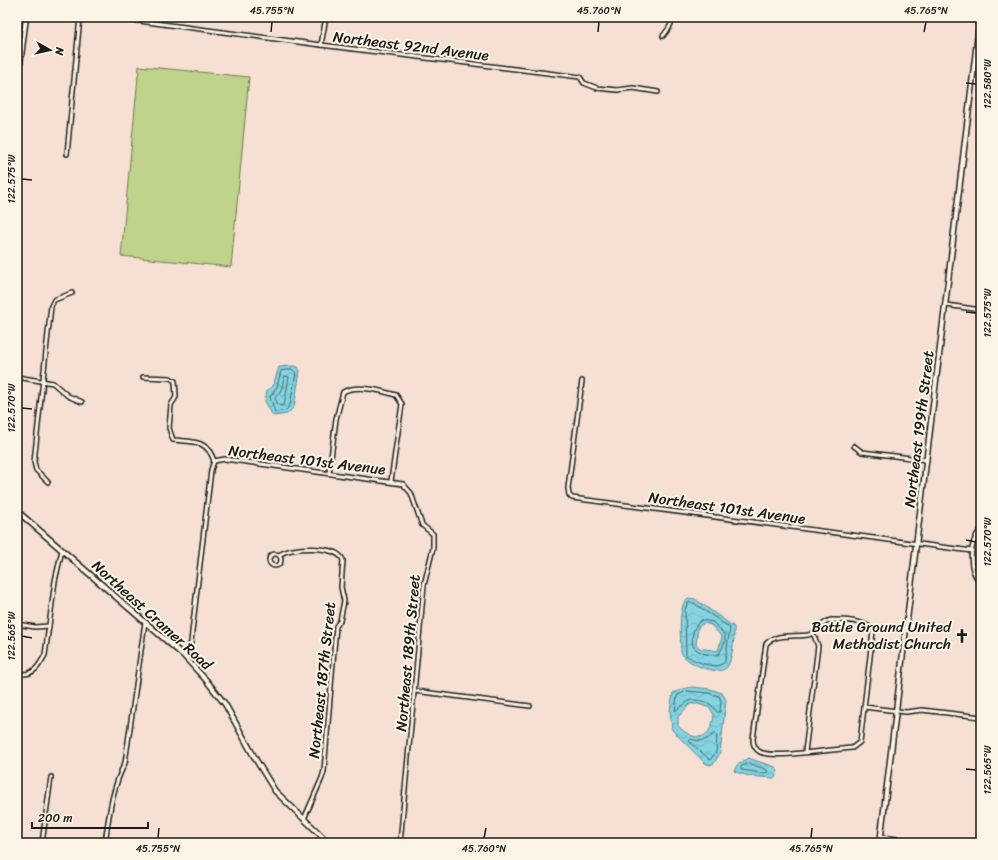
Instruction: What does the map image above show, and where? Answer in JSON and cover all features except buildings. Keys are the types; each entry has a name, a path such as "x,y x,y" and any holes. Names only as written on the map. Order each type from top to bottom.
{"main road":[{"path":"17,88 26,17"},
{"name":"Northeast 199th Street","path":"880,843 980,18"},
{"name":"Northeast Cramer Road","path":"17,511 183,655 225,704 256,760 276,791 329,843"}],"street":[{"path":"67,154 80,17"},
{"name":"Northeast 92nd Avenue","path":"109,17 580,77 584,83 597,88 617,90 633,88 658,92"},
{"path":"321,45 326,17"},
{"path":"663,36 674,17"},
{"path":"48,482 38,473 34,466 42,380 52,303 55,299 72,293"},
{"path":"946,305 981,310"},
{"path":"17,377 53,383 68,396 82,402"},
{"path":"143,377 170,378 175,380 176,397 171,405 169,428 170,435 173,440 204,444 212,453 214,461 210,470 191,642 183,655"},
{"name":"Northeast 101st Avenue","path":"582,381 568,488 569,496 572,498 916,545 972,551"},
{"path":"329,473 339,403 343,392 348,389 386,392 396,395 402,404 391,482"},
{"path":"854,446 862,452 927,460"},
{"name":"Northeast 101st Avenue","path":"214,461 225,459 396,482"},
{"name":"Northeast 189th Street","path":"396,482 404,484 411,493 419,520 422,525 433,534 434,539 424,585 400,843"},
{"path":"981,529 974,541 972,551 973,572 981,583"},
{"name":"Northeast 187th Street","path":"279,555 296,549 312,548 335,553 343,560 341,587 344,601 340,621 336,626 324,771 304,819"},
{"path":"21,674 32,673 41,663 47,648 58,566 62,550"},
{"path":"274,554 279,555 282,559 281,564 276,566 272,565 269,561 270,556 274,554"},
{"path":"831,620 864,624 873,631 861,738 858,744 852,748 767,754 756,749 753,739 766,644 774,638 814,633 824,623 831,620"},
{"path":"105,843 112,796 116,782 125,763 144,622"},
{"path":"17,624 35,627 49,626"},
{"path":"805,752 818,646 814,633"},
{"path":"415,691 530,706"},
{"path":"864,707 906,712 922,710 981,717"},
{"path":"42,843 52,777"},
{"path":"881,837 929,843"}],"green space":[{"path":"139,66 249,77 231,267 121,256"}],"water":[{"path":"279,367 298,367 300,371 294,407 287,414 273,416 265,401 267,391 273,386"},
{"path":"688,598 695,599 734,627 730,661 726,668 715,670 701,667 688,660 681,652 680,623 682,608","holes":["704,623 711,625 722,637 718,651 699,648 696,644 698,627"]},
{"path":"693,687 710,689 722,693 726,700 720,753 714,763 710,765 705,763 672,730 670,711 673,693","holes":["690,704 698,704 710,708 714,715 710,730 701,737 690,735 678,726 678,717"]},
{"path":"748,758 775,767 778,770 775,778 749,776 734,771 737,765"}],"place":[{"name":"Battle Ground United Methodist Church","path":"962,636"}]}
